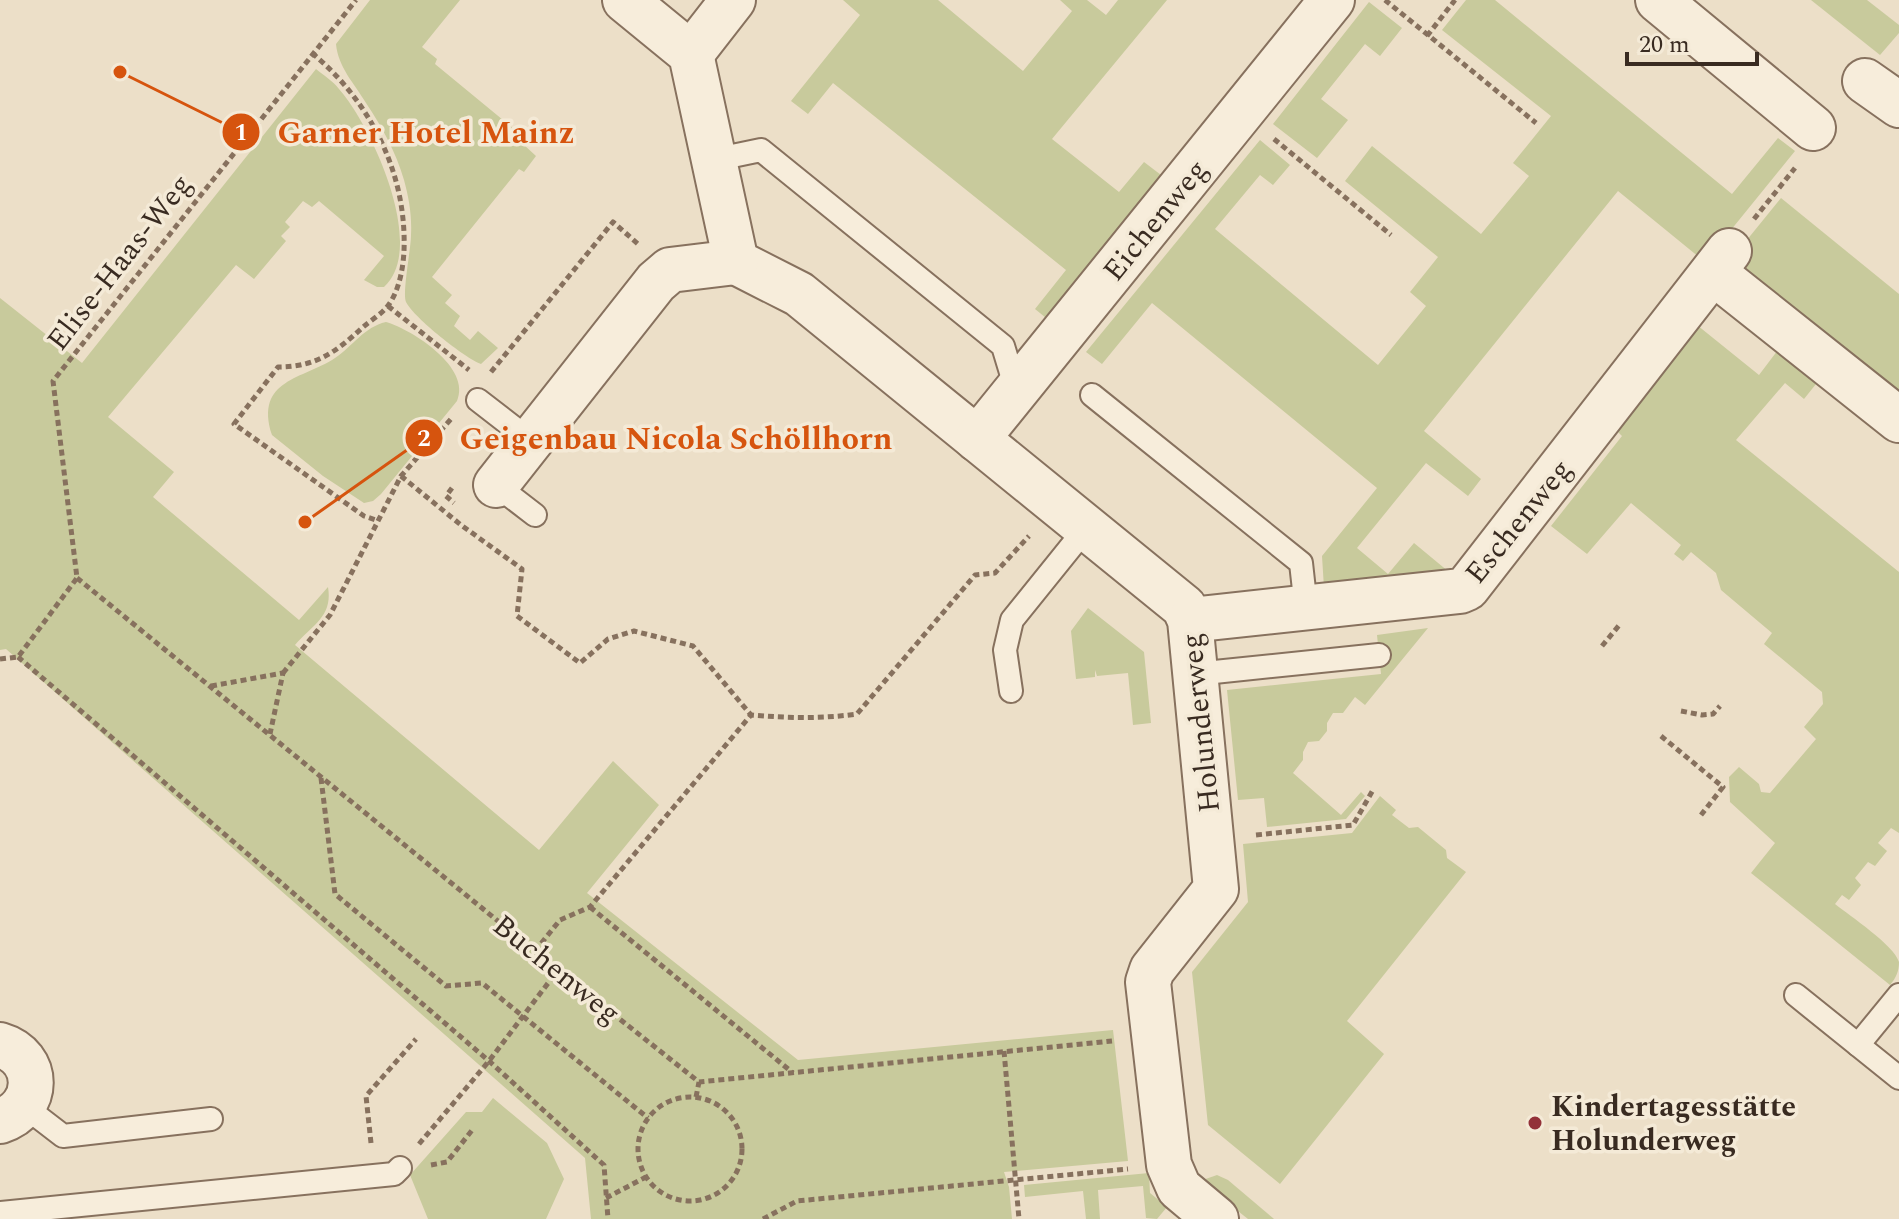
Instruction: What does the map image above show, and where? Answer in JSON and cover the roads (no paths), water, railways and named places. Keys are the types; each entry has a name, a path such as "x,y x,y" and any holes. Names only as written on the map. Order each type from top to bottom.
{"street":[{"path":"496,485 656,282 670,270 736,262 691,54 625,0"},
{"path":"691,54 733,0"},
{"name":"Eichenweg","path":"977,439 1332,0"},
{"path":"1658,0 1813,128"},
{"name":"Holunderweg","path":"736,262 799,294 1184,607 1190,620 1216,889 1152,970 1148,982 1169,1165 1179,1188 1208,1216"},
{"name":"Eschenweg","path":"1190,620 1467,588 1721,262 1899,420"},
{"path":"0,1045 19,1054 30,1073 31,1085 12,1114"}],"lane":[{"path":"713,160 761,150 1003,346 1016,389"},
{"path":"1092,395 1301,563 1306,608"},
{"path":"478,400 531,441"},
{"path":"496,485 535,515"},
{"path":"1011,691 1005,650 1012,620 1072,515"},
{"path":"1195,674 1379,655"},
{"path":"1796,995 1899,1078"},
{"path":"1858,1045 1899,995"},
{"path":"12,1114 63,1136 211,1119"},
{"path":"0,1213 394,1174 405,1162"}],"place":[{"name":"Garner Hotel Mainz","path":"120,72"},
{"name":"Geigenbau Nicola Schöllhorn","path":"305,522"},
{"name":"Kindertagesstätte Holunderweg","path":"1535,1123"}]}
